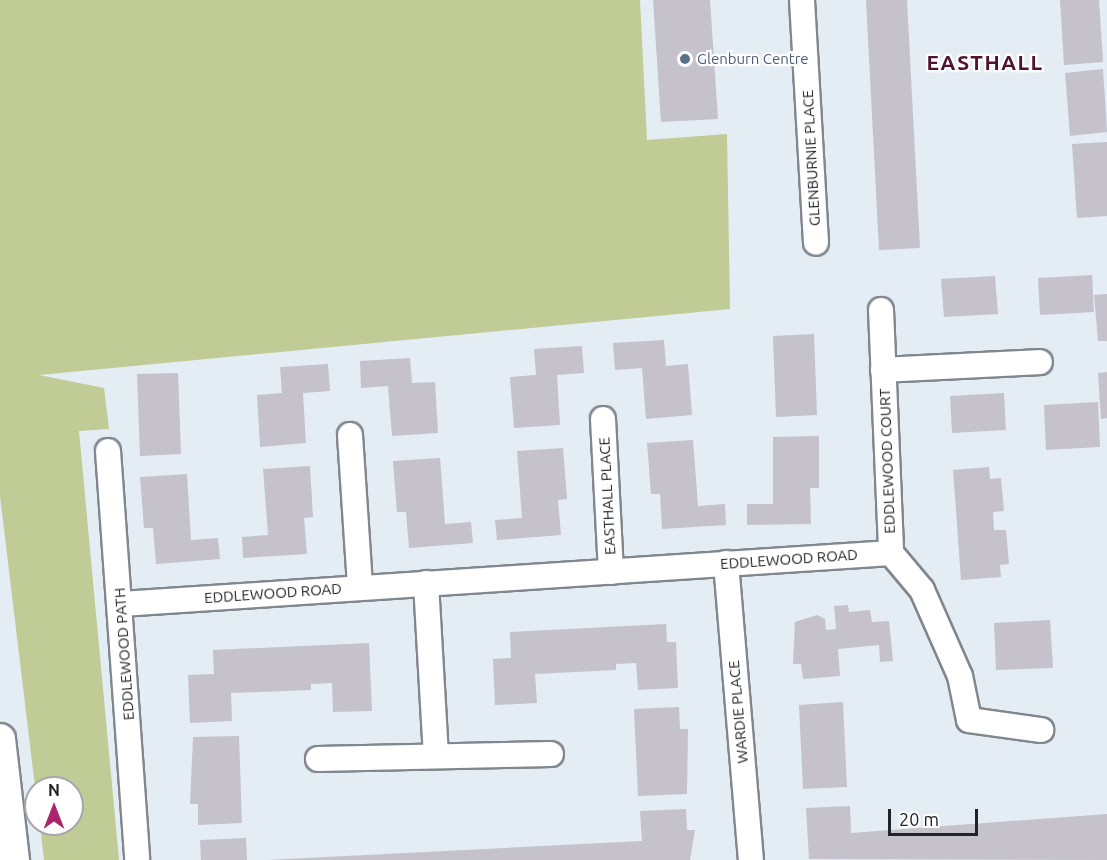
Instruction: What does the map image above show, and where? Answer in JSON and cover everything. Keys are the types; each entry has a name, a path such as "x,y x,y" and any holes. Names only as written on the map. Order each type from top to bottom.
{"street":[{"name":"GLENBURNIE PLACE","path":"802,0 816,243"},
{"name":"EDDLEWOOD COURT","path":"881,310 891,553"},
{"name":"EDDLEWOOD COURT","path":"883,370 1040,362"},
{"name":"EASTHALL PLACE","path":"603,419 611,572"},
{"path":"350,435 360,587"},
{"name":"EDDLEWOOD PATH","path":"108,451 121,604 137,858"},
{"name":"EDDLEWOOD ROAD","path":"121,604 891,553"},
{"path":"891,553 922,590 960,676 969,720 1041,730"},
{"name":"WARDIE PLACE","path":"726,563 751,860"},
{"path":"426,583 436,753"},
{"path":"0,739 14,860"},
{"path":"318,759 436,753 551,753"}],"green space":[{"path":"0,0 640,0 647,140 727,134 730,309 39,375 104,388 109,429 79,431 119,860 44,860 41,836 84,836 84,776 34,776 0,496"}],"building":[{"name":"Glenburn Centre","path":"653,0 710,0 718,119 661,122"},
{"path":"866,0 907,0 920,248 879,250"},
{"path":"1060,0 1099,0 1103,62 1064,65"},
{"path":"1103,69 1107,132 1070,136 1065,73"},
{"path":"1107,142 1107,216 1077,218 1072,144"},
{"path":"1092,275 1094,312 1040,315 1038,278"},
{"path":"995,276 998,314 944,317 941,279"},
{"path":"1107,294 1107,341 1098,341 1094,295"},
{"path":"814,334 817,415 776,417 773,336"},
{"path":"664,340 666,366 688,364 692,415 646,419 642,368 615,370 613,343"},
{"path":"582,346 584,373 557,375 560,425 514,428 510,377 536,375 534,349"},
{"path":"410,358 412,383 435,382 438,433 392,436 388,386 361,388 360,361"},
{"path":"328,364 330,391 303,393 306,443 260,447 257,395 282,393 280,367"},
{"path":"1107,372 1107,418 1101,419 1098,373"},
{"path":"178,373 181,454 140,456 137,374"},
{"path":"1004,393 1006,430 952,433 950,396"},
{"path":"1098,402 1100,447 1046,450 1044,405"},
{"path":"819,436 819,488 810,488 811,524 747,525 747,504 773,504 773,437"},
{"path":"693,440 698,506 725,504 726,525 662,529 660,494 651,494 647,443"},
{"path":"563,448 567,499 558,500 561,535 497,540 495,520 522,518 517,451"},
{"path":"440,458 445,524 471,522 473,543 409,548 406,512 397,512 393,461"},
{"path":"310,466 313,517 304,518 307,554 243,558 242,537 268,535 263,469"},
{"path":"989,467 990,479 1001,478 1004,511 993,512 994,530 1006,530 1009,564 1000,565 1001,577 961,580 953,470"},
{"path":"187,474 191,540 218,538 220,559 156,564 153,528 144,528 140,477"},
{"path":"848,605 849,612 870,610 872,622 889,621 893,661 880,662 879,645 838,649 840,676 803,679 801,664 793,664 795,622 817,615 825,619 826,630 836,629 834,606"},
{"path":"1050,620 1053,668 996,670 994,623"},
{"path":"666,624 667,642 676,642 678,688 638,690 636,663 616,664 616,670 535,674 537,703 495,705 493,659 511,658 510,632"},
{"path":"369,643 372,711 333,712 332,683 311,684 311,690 231,693 232,721 190,723 188,675 214,674 213,650"},
{"path":"843,702 847,787 803,789 799,705"},
{"path":"679,707 680,729 688,729 687,794 638,796 634,709"},
{"path":"239,736 242,823 198,825 198,804 190,804 193,737"},
{"path":"850,806 851,833 1107,814 1107,860 809,859 806,808"},
{"path":"686,809 687,830 695,830 690,860 266,860 642,841 640,811"},
{"path":"246,838 247,860 201,860 200,840"}],"place":[{"name":"Glenburn Centre","path":"685,59"}],"district":[{"name":"EASTHALL","path":"985,62"}]}
